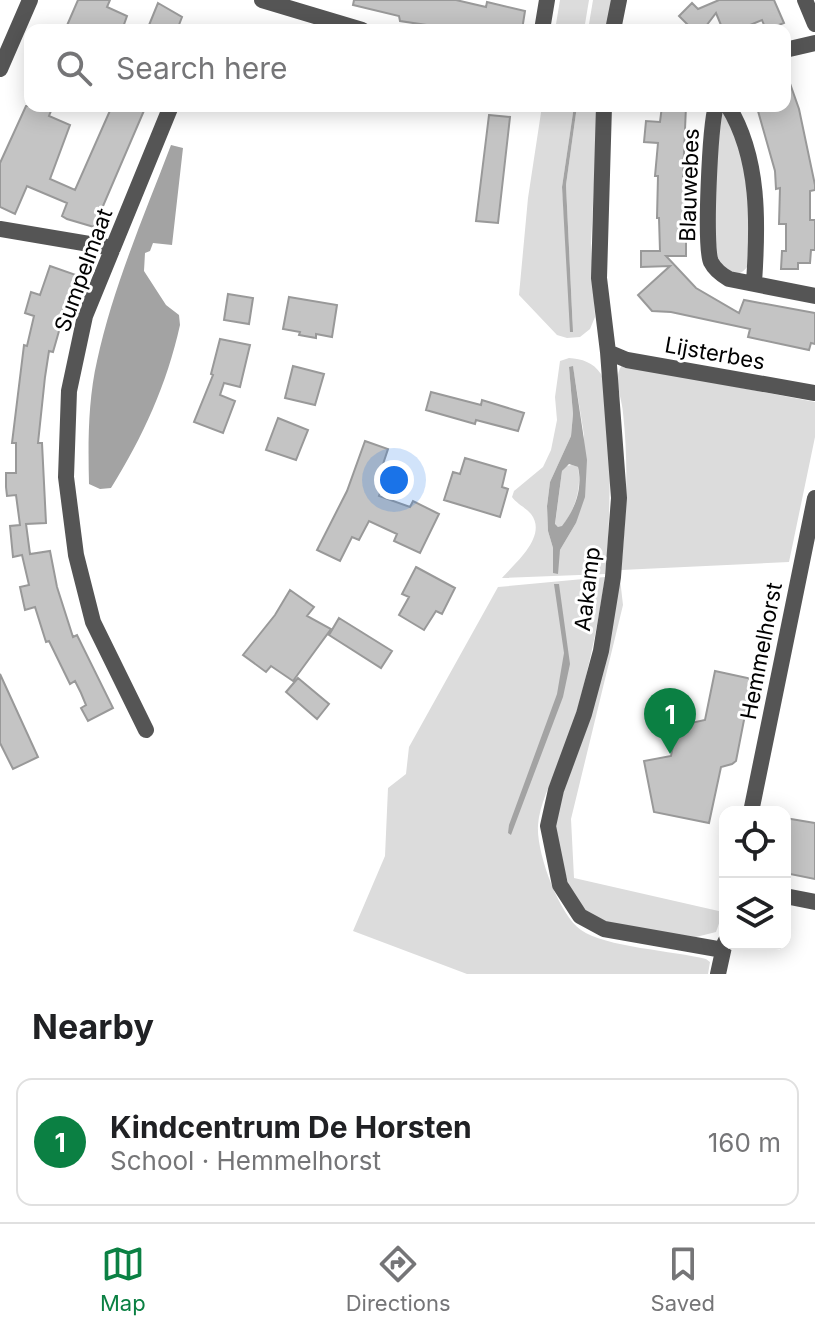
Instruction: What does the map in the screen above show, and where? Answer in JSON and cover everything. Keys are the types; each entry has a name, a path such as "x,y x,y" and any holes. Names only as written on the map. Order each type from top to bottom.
{"street":[{"path":"0,69 30,0"},
{"path":"262,0 342,24"},
{"path":"543,24 547,0"},
{"path":"614,24 619,0"},
{"path":"805,0 815,24"},
{"path":"791,49 815,43"},
{"name":"Sumpelmaat","path":"146,730 93,622 76,555 66,477 69,391 85,316 169,112"},
{"name":"Aakamp","path":"604,112 599,278 619,498 613,577 601,651 584,714 556,790 548,826 560,885 580,916 604,929 719,944"},
{"name":"Blauwebes","path":"715,112 710,175 710,260 719,273 729,279 815,296"},
{"name":"Blauwebes","path":"731,112 742,138 753,181 758,226 754,283"},
{"path":"0,229 113,248"},
{"name":"Lijsterbes","path":"608,352 627,360 815,393"},
{"name":"Hemmelhorst","path":"752,806 815,498"},
{"path":"791,897 815,902"},
{"path":"718,974 723,950"}],"shaded area":[{"path":"560,0 589,0 585,24 556,24"},
{"path":"593,0 612,0 608,24 589,24"},
{"path":"541,112 573,112 562,187 573,332 566,185 576,112 598,112 591,243 595,317 590,329 580,337 557,335 519,295 528,198"},
{"path":"573,112 576,112 566,185 573,332 570,332 562,187"},
{"path":"724,112 738,141 751,193 747,267 737,274 719,266 713,222 718,120"},
{"path":"171,145 183,148 172,245 153,243 150,251 145,253 144,271 166,305 179,315 180,325 161,389 143,430 111,488 100,489 89,484 90,407 97,361 120,279"},
{"path":"569,358 591,364 601,374 605,388 610,471 605,574 502,578 533,540 535,522 531,514 512,497 514,491 543,467 551,450 557,420 555,397 560,361","holes":["569,367 573,367 584,435 576,523 560,550 553,573 547,505 550,482 571,436 573,414"]},
{"path":"622,365 815,402 815,437 789,562 621,570 626,472 625,433 618,382"},
{"path":"573,366 587,460 585,497 576,523 560,550 558,574 553,573 547,506 550,482 571,436 573,414 569,367","holes":["569,464 578,467 577,498 567,519 558,527 555,524 562,471"]},
{"path":"572,465 578,467 578,491 571,513 562,527 558,527 555,525 562,471"},
{"path":"605,577 575,719 540,815 538,837 541,851 557,897 581,930 622,945 706,959 710,962 708,974 467,974 353,931 385,856 388,788 406,774 409,747 498,587"},
{"path":"620,579 623,605 571,819 574,878 719,911 716,932 684,940 593,920 571,892 554,817 589,722"},
{"path":"554,584 559,584 570,664 563,697 511,835 508,833 509,825 557,694 564,653"}],"building":[{"path":"78,0 110,0 107,7 127,16 124,24 68,24"},
{"path":"354,0 456,0 486,7 487,2 525,11 523,24 420,24 400,21 399,16 353,5"},
{"path":"719,0 774,0 784,23 764,24 762,20 752,24 721,24 716,13 708,24 687,24 679,16 692,3 698,9"},
{"path":"158,3 182,17 179,24 149,24"},
{"path":"791,86 799,109 815,185 815,190 810,191 810,220 815,220 815,250 811,250 810,263 798,263 798,269 781,269 782,251 786,251 786,224 779,224 780,188 776,189 775,171 758,112 791,112"},
{"path":"24,110 51,112 49,116 70,125 50,179 75,190 109,112 143,112 94,227 62,216 67,203 27,186 15,214 0,207 0,163"},
{"path":"661,112 686,112 683,176 694,176 692,209 686,209 686,256 666,256 696,288 739,313 744,300 815,313 815,344 811,343 809,350 748,337 750,329 671,312 652,311 638,295 670,266 641,267 641,251 660,251 658,176 655,176 658,143 644,142 646,121 660,122"},
{"path":"489,115 510,117 498,223 476,221"},
{"path":"50,266 76,275 59,322 53,352 49,351 45,377 38,443 42,443 46,523 26,524 30,554 50,551 57,587 73,637 77,635 113,708 88,721 81,708 86,705 81,693 75,681 70,684 49,641 46,642 35,607 25,610 20,587 29,585 22,555 13,557 10,526 20,525 16,495 7,496 6,487 6,473 16,473 16,443 12,443 24,345 27,346 34,316 25,313 31,292 40,295"},
{"path":"228,294 253,298 249,324 224,320"},
{"path":"289,297 337,305 332,337 316,334 316,338 283,329"},
{"path":"220,339 250,345 240,387 224,383 220,395 235,401 223,433 194,422 213,375"},
{"path":"293,366 324,374 315,405 285,398"},
{"path":"431,392 481,405 482,400 524,413 518,431 476,420 475,424 426,410"},
{"path":"278,418 308,430 296,460 266,450"},
{"path":"365,441 388,449 379,476 385,478 379,496 410,507 413,501 439,514 420,553 394,541 397,534 369,521 359,540 352,537 340,561 317,550 347,491"},
{"path":"465,458 506,470 502,487 508,489 500,517 444,500 453,472 460,474"},
{"path":"416,567 455,588 442,614 436,611 424,630 399,615 409,597 402,594"},
{"path":"290,590 314,607 307,616 331,629 293,681 271,666 266,672 243,655 275,615"},
{"path":"339,618 392,651 381,668 329,635"},
{"path":"715,671 752,679 736,761 721,767 709,823 654,812 644,761 671,756 677,726 705,720"},
{"path":"0,674 38,757 13,769 0,743"},
{"path":"298,678 329,704 317,719 286,692"},
{"path":"791,819 815,823 815,879 791,874"}],"place":[{"name":"Kindcentrum De Horsten","path":"670,754"}]}
